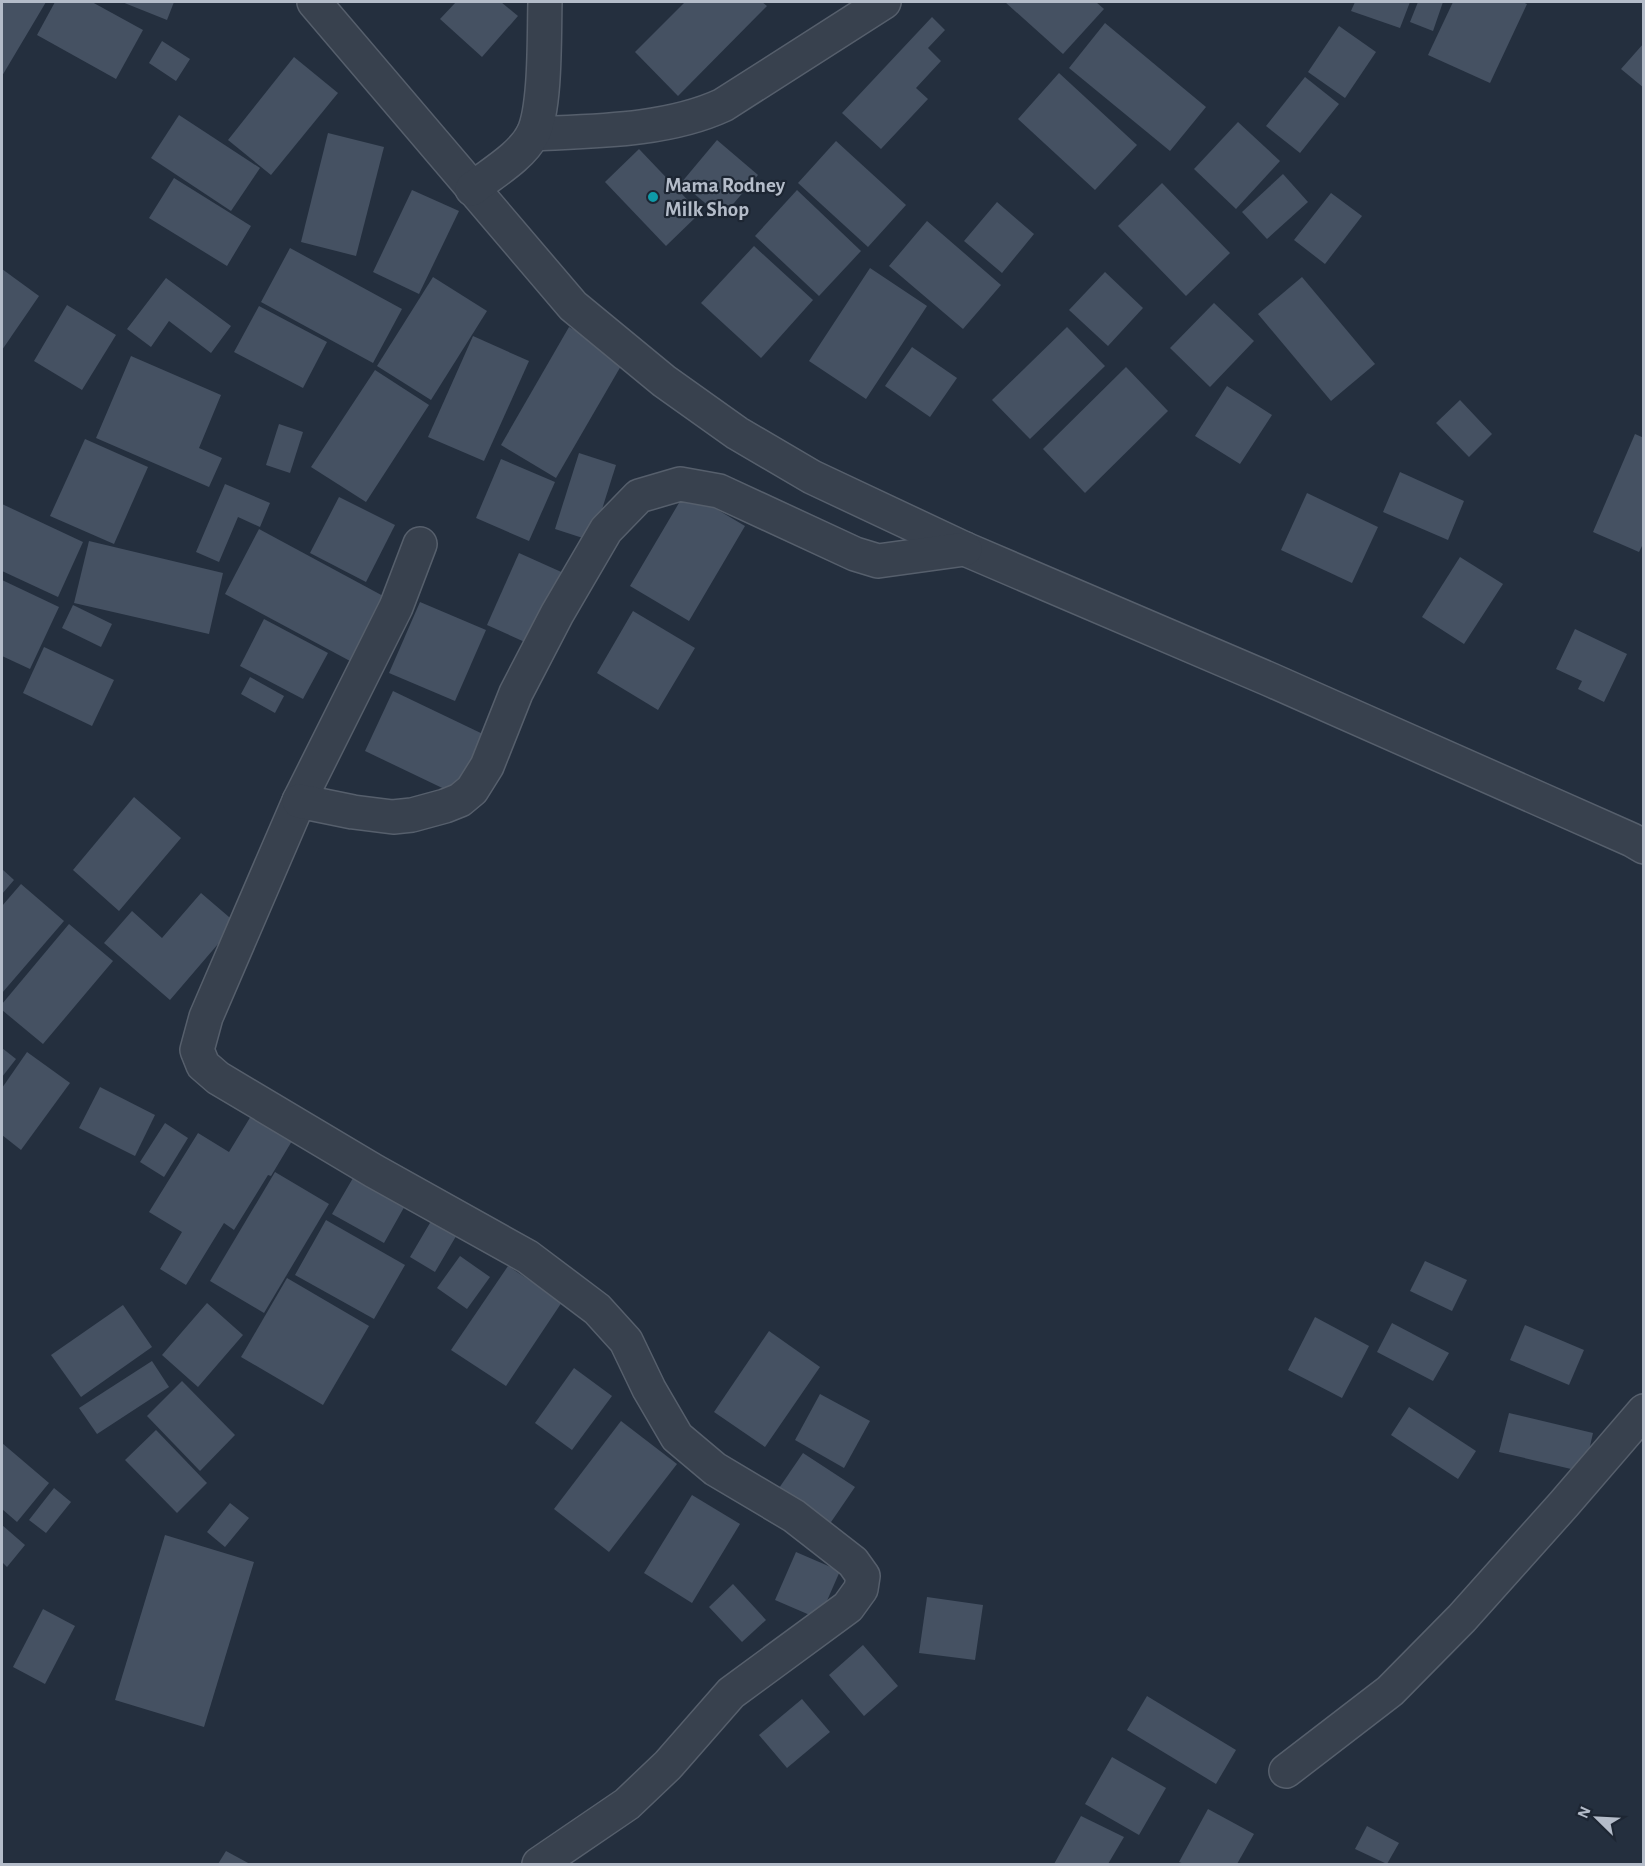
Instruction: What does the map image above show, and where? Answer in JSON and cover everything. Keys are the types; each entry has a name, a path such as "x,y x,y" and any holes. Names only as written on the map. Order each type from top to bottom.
{"street":[{"path":"315,2 573,306 664,381 736,433 812,477 965,549 1640,840"},
{"path":"472,189 520,151 532,134 538,118 542,79 545,2"},
{"path":"532,134 621,130 703,114 723,105 884,2"},
{"path":"299,801 393,817 412,815 445,806 460,800 472,790 486,766 516,693 557,614 606,530 639,496 680,484 718,491 855,554 878,561 965,549"},
{"path":"420,544 396,607 299,801 206,1017 197,1050 203,1065 218,1078 272,1108 330,1145 528,1257 597,1309 626,1341 649,1389 677,1437 715,1469 794,1516 853,1562 863,1576 861,1589 848,1607 731,1693 668,1765 627,1804 539,1864"},
{"path":"1286,1772 1390,1691 1470,1610 1644,1411"}],"building":[{"path":"2,2 46,2 2,76"},
{"path":"55,2 92,2 143,30 116,79 37,35"},
{"path":"122,2 174,2 167,20"},
{"path":"456,2 501,2 518,16 482,57 440,19"},
{"path":"685,2 762,2 767,6 678,96 635,52"},
{"path":"1005,2 1096,2 1104,9 1063,54"},
{"path":"1355,2 1410,2 1400,28 1351,11"},
{"path":"1418,2 1443,2 1433,31 1410,22"},
{"path":"1453,2 1522,2 1527,4 1490,83 1428,55"},
{"path":"932,17 945,30 928,48 941,61 916,88 928,99 881,149 842,113"},
{"path":"1105,23 1206,107 1170,151 1069,68"},
{"path":"1339,26 1376,52 1345,98 1308,72"},
{"path":"162,41 190,59 176,81 149,63"},
{"path":"1644,43 1644,88 1621,69"},
{"path":"294,57 338,93 271,175 228,140"},
{"path":"1059,73 1137,145 1095,190 1018,119"},
{"path":"1305,77 1339,104 1300,153 1266,126"},
{"path":"179,115 260,168 231,211 151,158"},
{"path":"1238,122 1280,161 1236,209 1194,169"},
{"path":"328,133 384,147 356,256 301,242"},
{"path":"717,140 758,175 722,217 681,183"},
{"path":"836,141 906,205 868,247 798,183"},
{"name":"Mama Rodney Milk Shop","path":"639,149 700,213 666,246 605,182"},
{"path":"1283,174 1308,202 1267,239 1242,212"},
{"path":"174,178 251,226 227,266 149,218"},
{"path":"1162,183 1230,253 1186,296 1118,226"},
{"path":"412,190 459,211 419,294 373,272"},
{"path":"797,190 861,251 819,296 755,236"},
{"path":"1331,193 1362,216 1325,264 1294,240"},
{"path":"997,202 1034,234 1002,273 964,241"},
{"path":"927,221 1001,285 963,329 889,266"},
{"path":"754,246 813,300 761,358 701,303"},
{"path":"290,248 402,309 373,363 261,302"},
{"path":"870,268 927,306 866,399 809,361"},
{"path":"2,269 39,296 2,350"},
{"path":"1105,272 1143,308 1108,346 1069,310"},
{"path":"433,277 487,311 431,400 377,366"},
{"path":"1302,277 1375,364 1331,401 1258,314"},
{"path":"166,278 231,326 211,353 169,321 151,347 127,329"},
{"path":"1214,303 1254,341 1210,387 1170,348"},
{"path":"67,305 116,335 82,390 34,361"},
{"path":"259,306 327,342 303,388 234,352"},
{"path":"569,327 625,359 556,478 501,445"},
{"path":"1067,327 1105,366 1030,439 992,400"},
{"path":"473,336 529,361 484,461 428,437"},
{"path":"912,347 957,378 930,417 885,386"},
{"path":"131,356 221,395 199,448 222,458 209,487 96,438"},
{"path":"1126,367 1168,411 1085,493 1043,449"},
{"path":"375,370 429,405 366,502 311,467"},
{"path":"1227,386 1272,415 1240,464 1195,436"},
{"path":"1460,400 1492,434 1469,457 1436,423"},
{"path":"279,424 303,432 290,473 266,465"},
{"path":"1635,434 1644,438 1644,542 1639,552 1593,532"},
{"path":"85,439 148,467 114,544 50,516"},
{"path":"579,453 616,465 592,541 555,529"},
{"path":"501,459 555,482 529,541 476,518"},
{"path":"1400,472 1464,501 1448,540 1383,512"},
{"path":"225,484 270,503 260,527 238,517 219,562 196,552"},
{"path":"686,491 745,526 689,621 630,586"},
{"path":"1307,493 1378,527 1352,583 1281,550"},
{"path":"339,497 395,525 366,582 310,553"},
{"path":"2,504 83,542 58,597 2,571"},
{"path":"259,529 385,597 350,661 225,594"},
{"path":"89,541 223,573 209,634 74,603"},
{"path":"519,553 568,575 536,647 487,625"},
{"path":"1460,557 1503,584 1464,644 1422,617"},
{"path":"2,580 59,607 30,669 2,656"},
{"path":"420,602 486,630 455,701 389,673"},
{"path":"73,605 112,624 101,647 62,628"},
{"path":"633,611 695,648 658,710 597,673"},
{"path":"264,619 328,653 303,699 240,666"},
{"path":"1575,629 1627,654 1604,702 1578,689 1582,681 1556,669"},
{"path":"44,647 114,680 92,726 23,693"},
{"path":"250,677 284,696 275,713 241,694"},
{"path":"393,691 487,736 459,796 365,751"},
{"path":"134,797 181,838 119,911 73,870"},
{"path":"2,869 14,880 2,894"},
{"path":"21,884 64,921 2,993 2,906"},
{"path":"201,893 236,923 170,1000 104,943 132,911 162,938"},
{"path":"69,924 113,961 43,1044 2,1010 2,1004"},
{"path":"2,1048 16,1059 2,1077"},
{"path":"27,1052 70,1083 21,1150 2,1135 2,1088"},
{"path":"100,1087 155,1115 135,1156 79,1128"},
{"path":"251,1116 292,1141 234,1230 224,1223 186,1285 160,1269 182,1232 149,1212 198,1133 229,1152"},
{"path":"165,1123 188,1138 164,1177 140,1162"},
{"path":"360,1166 411,1195 384,1243 332,1214"},
{"path":"275,1172 329,1204 264,1313 210,1281"},
{"path":"437,1211 462,1226 435,1272 410,1257"},
{"path":"326,1220 405,1265 374,1319 295,1275"},
{"path":"460,1256 490,1277 467,1309 437,1288"},
{"path":"1425,1261 1467,1280 1452,1311 1410,1291"},
{"path":"508,1266 562,1302 506,1386 451,1350"},
{"path":"287,1278 369,1326 323,1405 241,1357"},
{"path":"207,1303 243,1335 198,1387 162,1355"},
{"path":"123,1305 152,1347 81,1397 51,1355"},
{"path":"1315,1317 1369,1346 1342,1398 1288,1370"},
{"path":"1392,1323 1449,1353 1433,1381 1377,1352"},
{"path":"1525,1325 1584,1350 1569,1385 1510,1360"},
{"path":"769,1331 820,1367 765,1447 714,1412"},
{"path":"152,1361 169,1387 97,1434 79,1408"},
{"path":"574,1368 612,1396 572,1450 535,1423"},
{"path":"182,1381 235,1435 200,1471 147,1416"},
{"path":"820,1394 870,1421 844,1468 795,1440"},
{"path":"1409,1407 1476,1451 1458,1479 1391,1435"},
{"path":"1509,1413 1593,1433 1584,1472 1499,1452"},
{"path":"621,1421 677,1464 609,1552 554,1509"},
{"path":"156,1430 207,1483 177,1513 125,1460"},
{"path":"2,1443 49,1483 17,1522 2,1509"},
{"path":"803,1453 855,1487 827,1528 775,1494"},
{"path":"54,1488 71,1502 46,1533 29,1520"},
{"path":"692,1495 740,1524 692,1603 644,1573"},
{"path":"230,1503 249,1518 225,1547 207,1532"},
{"path":"2,1525 25,1545 7,1567 2,1562"},
{"path":"165,1535 254,1562 204,1727 115,1700"},
{"path":"796,1552 840,1571 819,1619 775,1600"},
{"path":"733,1584 766,1620 742,1642 709,1607"},
{"path":"927,1597 983,1605 975,1660 919,1653"},
{"path":"43,1609 75,1626 45,1684 13,1667"},
{"path":"863,1645 898,1686 864,1716 829,1675"},
{"path":"1147,1696 1236,1750 1216,1784 1127,1730"},
{"path":"802,1699 830,1732 787,1768 759,1735"},
{"path":"1112,1757 1166,1788 1139,1835 1085,1804"},
{"path":"1208,1809 1254,1834 1237,1864 1184,1864 1179,1862"},
{"path":"1081,1816 1124,1837 1108,1864 1054,1864"},
{"path":"1367,1826 1399,1843 1387,1864 1355,1849"},
{"path":"226,1851 250,1864 218,1864"}],"place":[{"name":"Mama Rodney Milk Shop","path":"653,197"}]}
